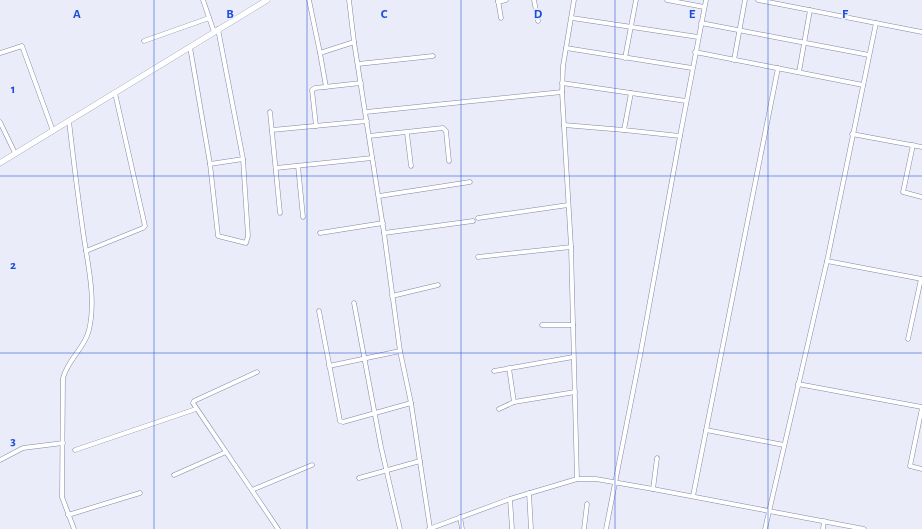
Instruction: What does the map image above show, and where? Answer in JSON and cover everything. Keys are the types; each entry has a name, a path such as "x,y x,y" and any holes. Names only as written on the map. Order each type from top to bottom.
{"main road":[{"path":"0,162 267,0"}],"street":[{"path":"190,47 210,164 218,236 246,243 248,236 243,159 216,31 209,18 203,0"},
{"path":"309,0 326,87"},
{"path":"349,0 354,42 366,112 366,121 383,223 400,351 420,461 430,528 529,493 577,479 596,479 864,529"},
{"path":"501,18 498,1 506,0"},
{"path":"534,0 538,21"},
{"path":"574,0 566,48 562,92 571,247 577,479"},
{"path":"625,58 636,0"},
{"path":"667,0 704,7"},
{"path":"606,529 706,0"},
{"path":"734,60 745,0"},
{"path":"758,0 922,32"},
{"path":"799,72 810,10"},
{"path":"144,42 209,18"},
{"path":"572,18 698,37"},
{"path":"701,23 869,55"},
{"path":"765,529 828,261 852,134 876,23"},
{"path":"320,53 354,42"},
{"path":"0,53 22,46 53,131"},
{"path":"566,48 692,68"},
{"path":"695,52 863,85"},
{"path":"358,64 433,56"},
{"path":"693,496 778,68"},
{"path":"316,126 312,90 361,83"},
{"path":"562,83 686,100"},
{"path":"366,112 562,92"},
{"path":"86,251 145,226 115,93"},
{"path":"624,130 631,93"},
{"path":"270,112 280,213"},
{"path":"69,121 91,287 89,331 85,342 71,360 64,378 62,497 74,529"},
{"path":"272,130 366,121"},
{"path":"0,122 16,153"},
{"path":"564,125 680,136"},
{"path":"369,136 445,129 449,161"},
{"path":"407,133 411,166"},
{"path":"852,134 922,147"},
{"path":"912,145 903,192 922,197"},
{"path":"276,168 372,158"},
{"path":"210,164 243,159"},
{"path":"298,166 303,217"},
{"path":"379,196 470,182"},
{"path":"478,218 568,205"},
{"path":"384,233 473,221"},
{"path":"320,233 383,223"},
{"path":"478,257 571,247"},
{"path":"828,261 922,279 908,339"},
{"path":"392,296 438,285"},
{"path":"354,302 386,470 400,529"},
{"path":"319,311 340,421 343,422 375,414 410,403"},
{"path":"542,325 573,325"},
{"path":"330,366 400,351"},
{"path":"494,371 573,357"},
{"path":"509,368 514,402"},
{"path":"257,372 194,401 196,409 278,529"},
{"path":"798,384 922,408 910,466 922,469"},
{"path":"499,409 514,402 575,392"},
{"path":"75,450 196,409"},
{"path":"706,430 784,445"},
{"path":"0,460 23,448 63,443"},
{"path":"174,475 226,452"},
{"path":"653,489 657,458"},
{"path":"359,478 420,461"},
{"path":"252,490 312,465"},
{"path":"68,515 140,493"},
{"path":"529,493 531,529"},
{"path":"510,499 512,529"},
{"path":"584,529 587,504"},
{"path":"460,517 462,529"},
{"path":"823,529 824,521"}]}
